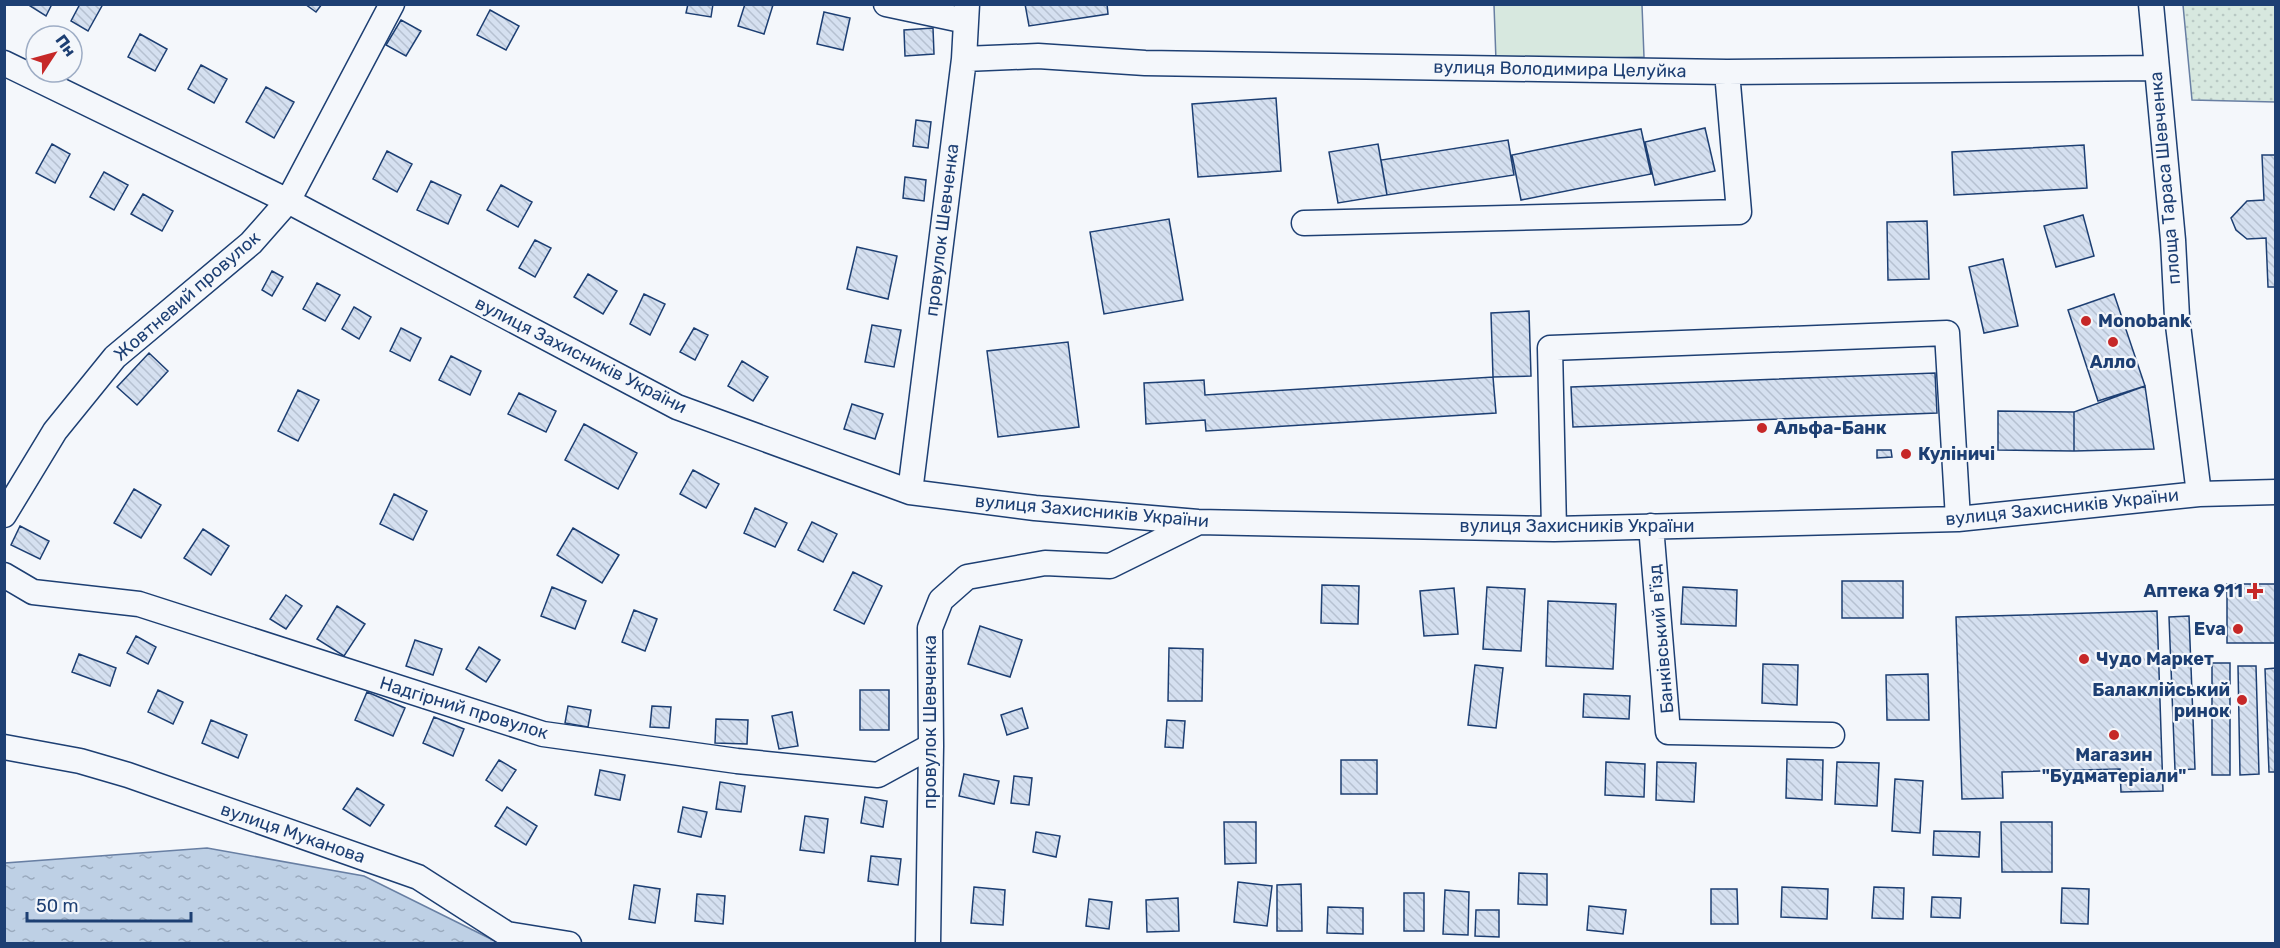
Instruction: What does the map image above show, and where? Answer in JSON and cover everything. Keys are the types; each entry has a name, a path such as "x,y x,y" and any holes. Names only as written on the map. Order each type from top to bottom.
{"street":[{"name":"Жовтневий провулок","path":"4,515 55,431 115,357 251,243 288,201 392,4"},
{"path":"886,4 967,13"},
{"name":"площа Тараса Шевченка","path":"2151,4 2155,68 2173,240 2177,317 2199,494"},
{"name":"провулок Шевченка","path":"910,492 964,59 967,13"},
{"name":"вулиця Володимира Целуйка","path":"964,59 1038,56 1157,63 1727,72 2155,68"},
{"name":"вулиця Захисників України","path":"4,63 288,201 677,407 910,492 1035,508 1198,522 1554,529 1958,519 2199,494 2276,492"},
{"path":"1304,222 1739,212 1727,72"},
{"path":"1554,529 1550,348 1947,333 1958,519"},
{"name":"провулок Шевченка","path":"928,944 932,746 930,628 941,600 967,578 1045,563 1110,566 1198,522"},
{"name":"Банківський в'їзд","path":"1651,526 1668,732 1832,735"},
{"name":"Надгірний провулок","path":"4,575 33,592 139,604 543,734 737,761 878,776 932,746"},
{"name":"вулиця Муканова","path":"4,747 80,761 128,775 418,877 507,934 568,944"}],"shaded area":[{"path":"1494,5 1642,5 1644,57 1496,61"},
{"path":"2183,5 2275,5 2275,102 2192,100"}],"water":[{"path":"207,848 364,876 501,944 5,944 5,863"}],"building":[{"path":"27,4 52,4 46,16"},
{"path":"80,4 103,4 88,31 84,29 84,24 71,21"},
{"path":"305,4 322,4 316,12"},
{"path":"688,4 713,4 711,17 686,13"},
{"path":"745,4 773,5 764,34 738,26"},
{"path":"1025,4 1107,4 1108,14 1029,26"},
{"path":"490,10 519,26 506,50 477,35"},
{"path":"824,12 850,18 843,50 817,44"},
{"path":"401,20 421,31 406,56 386,45"},
{"path":"933,28 934,54 905,56 904,30"},
{"path":"140,34 167,49 155,71 128,57"},
{"path":"201,65 227,79 214,103 188,89"},
{"path":"266,87 294,102 274,138 246,122"},
{"path":"1276,98 1281,171 1198,177 1192,104"},
{"path":"916,120 931,122 928,148 913,146"},
{"path":"1705,128 1715,171 1655,185 1645,142"},
{"path":"1641,129 1651,174 1521,200 1512,155"},
{"path":"1508,140 1514,175 1387,195 1381,160"},
{"path":"52,144 70,154 55,183 36,173"},
{"path":"1378,144 1387,195 1338,203 1329,152"},
{"path":"2084,145 2087,188 1954,195 1952,152"},
{"path":"387,151 412,164 397,192 373,179"},
{"path":"2262,155 2276,155 2276,287 2268,287 2266,238 2247,239 2236,230 2231,218 2247,201 2264,200"},
{"path":"104,172 128,185 114,210 90,197"},
{"path":"905,177 926,180 924,201 903,198"},
{"path":"431,181 461,195 448,224 417,210"},
{"path":"501,185 532,202 518,227 487,210"},
{"path":"143,194 173,211 162,231 131,214"},
{"path":"2083,215 2094,256 2056,267 2044,226"},
{"path":"1169,219 1183,300 1104,314 1090,232"},
{"path":"1927,221 1929,279 1888,280 1887,222"},
{"path":"535,240 551,248 535,277 519,268"},
{"path":"857,247 897,256 888,299 847,289"},
{"path":"2003,259 2018,326 1984,333 1969,267"},
{"path":"272,271 283,277 272,296 262,290"},
{"path":"588,274 617,291 603,314 574,297"},
{"path":"317,283 340,295 325,321 303,309"},
{"path":"644,294 665,304 650,335 630,324"},
{"path":"2114,294 2145,386 2098,401 2068,310"},
{"path":"354,307 371,317 359,339 342,329"},
{"path":"1529,311 1531,376 1493,377 1491,313"},
{"path":"872,325 901,330 894,367 865,362"},
{"path":"401,328 421,338 410,361 390,351"},
{"path":"694,328 708,335 695,360 680,352"},
{"path":"1068,342 1079,427 998,437 987,351"},
{"path":"149,353 168,371 137,405 117,387"},
{"path":"451,356 481,371 470,395 439,380"},
{"path":"742,361 768,377 753,401 728,386"},
{"path":"1935,373 1937,413 1573,427 1571,387"},
{"path":"1493,377 1496,413 1206,431 1205,420 1146,424 1144,383 1204,380 1205,395"},
{"path":"2145,386 2154,449 2074,451 2074,412"},
{"path":"298,390 319,400 298,441 278,431"},
{"path":"519,393 556,411 546,432 508,414"},
{"path":"852,404 883,414 875,439 844,429"},
{"path":"1998,411 2074,412 2074,451 1998,450"},
{"path":"584,424 637,453 618,489 565,460"},
{"path":"1877,450 1891,450 1892,457 1877,458"},
{"path":"693,470 719,484 706,508 680,494"},
{"path":"134,489 161,505 141,538 114,523"},
{"path":"394,494 427,511 413,540 380,524"},
{"path":"755,508 787,523 775,547 744,533"},
{"path":"812,522 837,534 823,562 798,550"},
{"path":"20,526 49,541 40,559 11,545"},
{"path":"573,528 619,555 602,583 557,555"},
{"path":"203,529 229,546 211,575 184,558"},
{"path":"853,572 882,586 864,624 834,610"},
{"path":"1842,581 1903,581 1903,618 1842,618"},
{"path":"2227,584 2276,584 2276,643 2227,643"},
{"path":"1322,585 1359,586 1358,624 1321,623"},
{"path":"552,587 586,601 575,629 541,616"},
{"path":"1487,587 1525,589 1521,651 1483,649"},
{"path":"1683,587 1737,590 1736,626 1681,624"},
{"path":"1454,588 1458,634 1424,636 1420,591"},
{"path":"286,595 302,606 286,629 270,619"},
{"path":"1548,601 1616,604 1613,669 1546,666"},
{"path":"337,606 365,624 344,656 317,639"},
{"path":"634,610 657,619 645,651 622,642"},
{"path":"2157,611 2163,791 2121,792 2120,769 2002,772 2003,798 1962,799 1956,617"},
{"path":"2189,616 2195,769 2175,770 2169,617"},
{"path":"980,626 1022,640 1010,677 968,664"},
{"path":"136,636 156,647 148,664 127,653"},
{"path":"415,640 442,649 433,675 406,666"},
{"path":"479,647 500,660 486,682 466,669"},
{"path":"1169,648 1203,649 1202,701 1168,701"},
{"path":"79,654 116,668 110,686 72,672"},
{"path":"2212,663 2230,663 2230,775 2212,775"},
{"path":"1763,664 1798,665 1797,705 1762,703"},
{"path":"1475,665 1503,668 1496,728 1468,725"},
{"path":"2238,666 2256,666 2259,774 2240,775"},
{"path":"2276,668 2276,772 2269,772 2265,669"},
{"path":"1928,674 1929,720 1887,720 1886,675"},
{"path":"158,690 183,702 173,724 148,712"},
{"path":"860,690 889,690 889,730 860,730"},
{"path":"367,692 405,708 393,736 355,720"},
{"path":"1584,694 1630,696 1629,719 1583,717"},
{"path":"568,706 591,710 588,727 565,723"},
{"path":"652,706 671,707 669,728 650,727"},
{"path":"1022,708 1028,728 1007,735 1001,715"},
{"path":"792,712 798,746 779,749 772,716"},
{"path":"434,717 464,729 453,756 423,743"},
{"path":"716,719 748,720 747,744 715,743"},
{"path":"211,720 247,735 238,758 202,743"},
{"path":"1167,720 1185,721 1183,748 1165,747"},
{"path":"1787,759 1823,760 1822,800 1786,798"},
{"path":"499,760 516,770 502,791 486,780"},
{"path":"1341,760 1377,760 1377,794 1341,794"},
{"path":"1606,762 1645,764 1644,797 1605,795"},
{"path":"1657,762 1696,763 1694,802 1656,800"},
{"path":"1837,762 1879,763 1877,806 1835,804"},
{"path":"600,770 625,775 620,800 595,795"},
{"path":"964,774 999,781 994,804 959,796"},
{"path":"1014,776 1032,778 1029,805 1011,803"},
{"path":"1895,779 1923,781 1920,833 1892,831"},
{"path":"720,782 745,786 741,812 716,809"},
{"path":"357,788 384,805 370,826 343,809"},
{"path":"865,797 887,801 883,827 861,823"},
{"path":"507,807 537,826 526,845 495,826"},
{"path":"683,807 707,812 701,837 678,832"},
{"path":"805,816 828,819 824,853 800,850"},
{"path":"1224,822 1256,822 1256,863 1225,864"},
{"path":"2001,822 2052,822 2052,872 2002,872"},
{"path":"1934,831 1980,832 1979,857 1933,855"},
{"path":"1036,832 1060,836 1056,857 1033,852"},
{"path":"871,856 901,859 898,885 868,881"},
{"path":"1519,873 1547,874 1547,905 1518,904"},
{"path":"1238,882 1272,886 1267,926 1234,922"},
{"path":"1301,884 1302,931 1277,931 1277,885"},
{"path":"634,885 660,889 655,923 629,919"},
{"path":"974,887 1005,890 1003,925 971,923"},
{"path":"1782,887 1828,889 1827,919 1781,917"},
{"path":"1874,887 1904,888 1903,919 1872,918"},
{"path":"2062,888 2089,889 2088,924 2061,923"},
{"path":"1711,889 1737,889 1738,924 1711,924"},
{"path":"1445,890 1469,892 1468,935 1443,934"},
{"path":"1404,893 1424,893 1424,931 1404,931"},
{"path":"697,894 725,896 723,924 695,921"},
{"path":"1932,897 1961,898 1960,918 1931,917"},
{"path":"1178,898 1179,931 1147,932 1146,900"},
{"path":"1089,899 1112,902 1109,929 1086,926"},
{"path":"1589,906 1626,910 1623,934 1587,930"},
{"path":"1328,907 1363,908 1363,934 1327,933"},
{"path":"1476,910 1499,910 1499,937 1475,936"}],"place":[{"name":"Monobank","path":"2086,321"},
{"name":"Алло","path":"2113,342"},
{"name":"Альфа-Банк","path":"1762,428"},
{"name":"Куліничі","path":"1906,454"},
{"name":"Аптека 911","path":"2255,591"},
{"name":"Eva","path":"2238,629"},
{"name":"Чудо Маркет","path":"2084,659"},
{"name":"Балаклійський ринок","path":"2242,700"},
{"name":"Магазин \"Будматеріали\"","path":"2114,735"}]}
